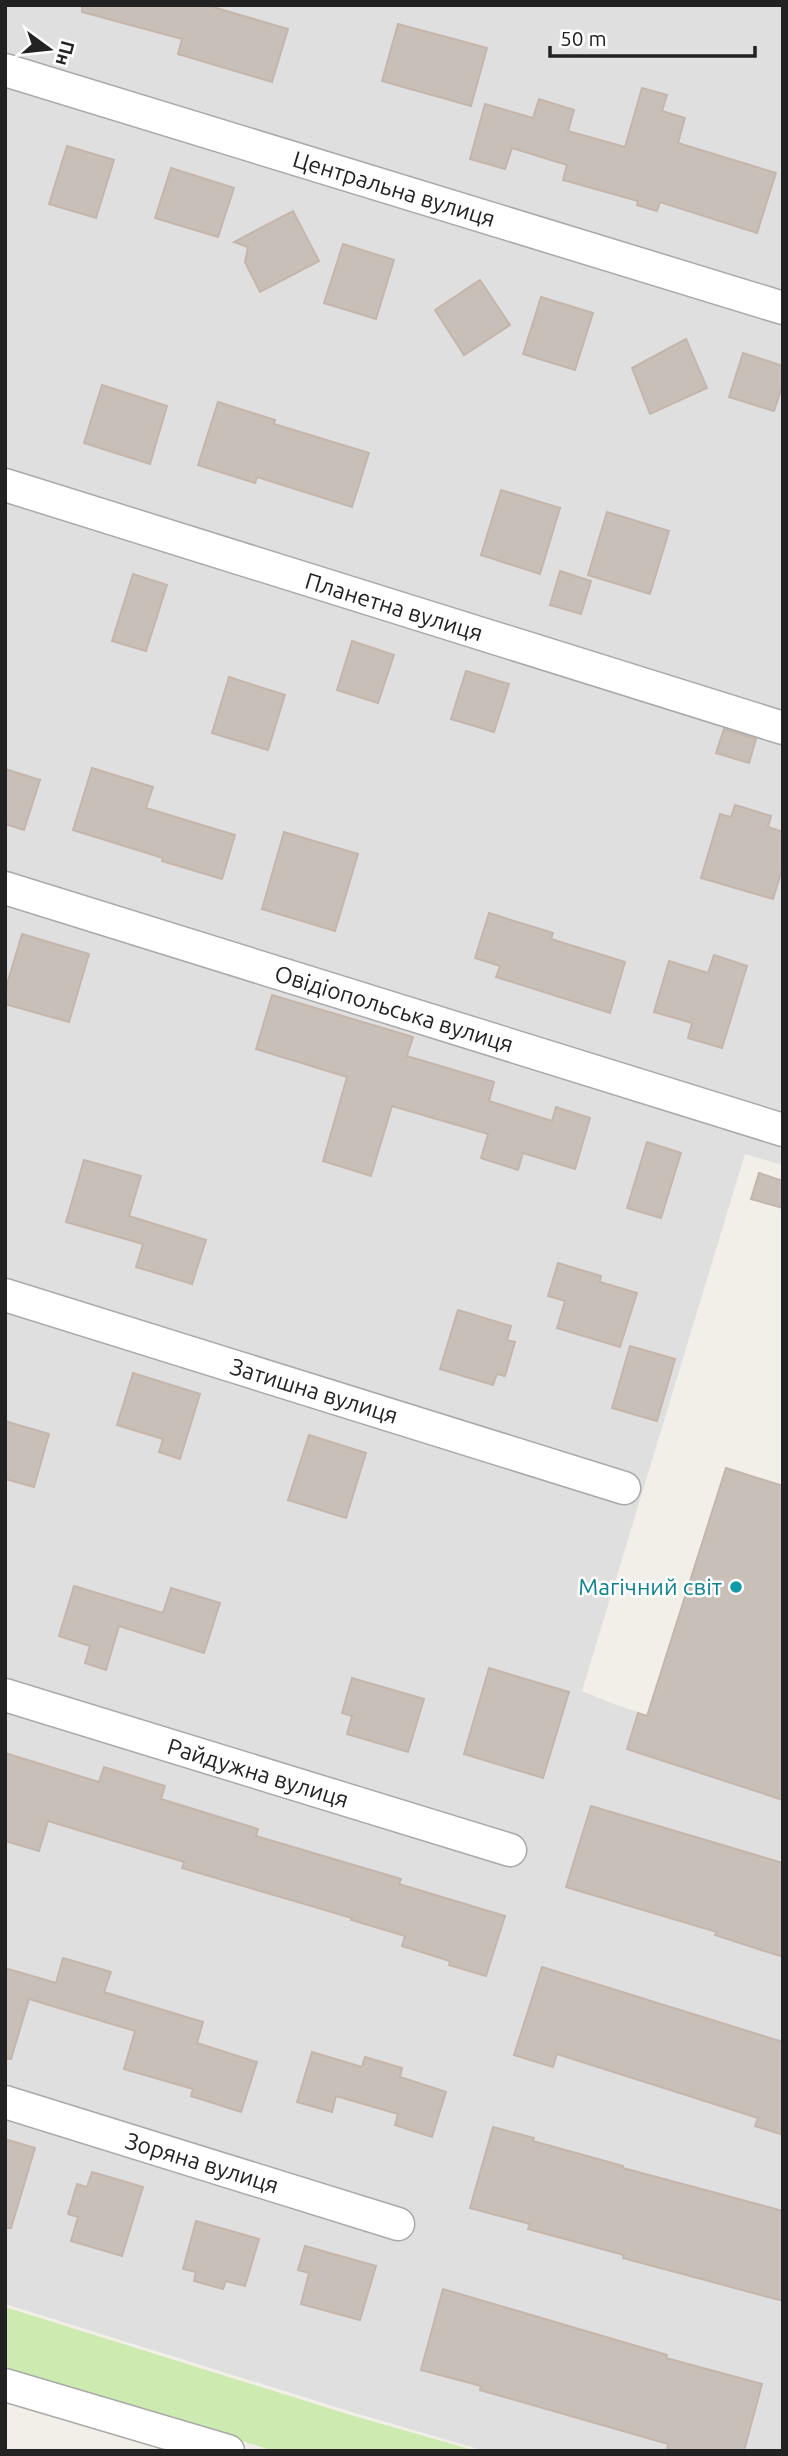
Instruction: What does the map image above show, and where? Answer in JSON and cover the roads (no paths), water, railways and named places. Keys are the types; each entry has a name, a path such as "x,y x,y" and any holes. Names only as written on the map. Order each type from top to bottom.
{"street":[{"name":"Центральна вулиця","path":"5,71 783,307"},
{"name":"Планетна вулиця","path":"5,485 783,728"},
{"name":"Овідіопольська вулиця","path":"5,888 783,1130"},
{"name":"Затишна вулиця","path":"5,1295 624,1488"},
{"name":"Райдужна вулиця","path":"5,1695 510,1850"},
{"name":"Зоряна вулиця","path":"5,2102 398,2224"},
{"path":"5,2385 228,2451"}],"place":[{"name":"Магічний світ","path":"736,1587"}]}
